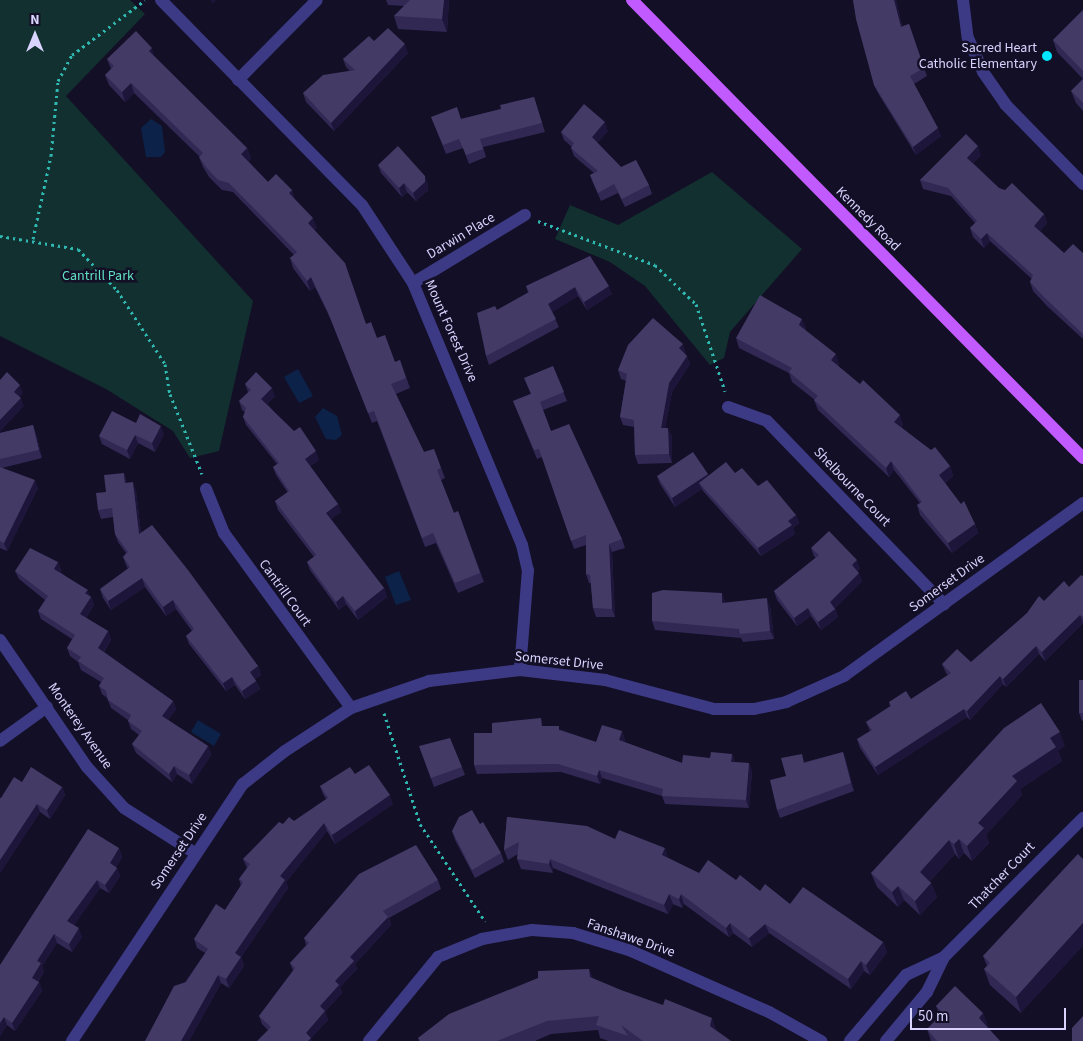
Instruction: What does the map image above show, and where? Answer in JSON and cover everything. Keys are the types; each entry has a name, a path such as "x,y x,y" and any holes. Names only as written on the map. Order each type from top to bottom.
{"main road":[{"name":"Kennedy Road","path":"632,0 1083,458"}],"street":[{"name":"Mount Forest Drive","path":"161,0 362,205 394,248 413,283 522,545 528,570 520,670"},
{"path":"238,80 317,0"},
{"path":"963,0 968,38 983,72 1004,104 1083,184"},
{"name":"Darwin Place","path":"413,283 524,215"},
{"name":"Shelbourne Court","path":"728,407 767,421 944,604"},
{"name":"Cantrill Court","path":"206,489 224,533 351,708"},
{"name":"Somerset Drive","path":"72,1041 195,853 243,784 284,751 351,708 430,681 520,670 605,680 714,709 754,709 786,702 844,676 1083,502"},
{"name":"Monterey Avenue","path":"0,640 87,767 124,808 195,853"},
{"path":"0,741 47,707"},
{"name":"Thatcher Court","path":"886,1041 927,992 944,957 1083,818"},
{"name":"Fanshawe Drive","path":"369,1041 438,957 494,936 532,930 573,933 629,950 769,1012 821,1041"},
{"name":"Thatcher Court","path":"850,1041 906,975 944,957"}],"path":[{"path":"33,239 51,156 58,82 72,55 146,0"},
{"path":"524,215 655,265 696,304 728,407"},
{"path":"0,236 33,239 78,249 145,327 165,364 170,394 206,489"},
{"path":"380,698 420,824 494,936"}],"green space":[{"name":"Cantrill Park","path":"0,0 130,0 145,14 66,96 253,301 219,451 190,458 173,431 106,389 0,336"},
{"path":"712,172 802,249 730,332 724,358 710,365 645,286 610,262 555,239 570,205 618,225"}],"water":[{"path":"151,119 162,126 165,152 161,157 146,157 141,128"},
{"path":"298,369 313,396 299,403 284,377"},
{"path":"323,408 337,416 342,435 336,440 326,439 315,417"},
{"path":"399,571 411,600 396,605 385,577"},
{"path":"198,720 221,734 214,746 191,732"}],"building":[{"path":"410,0 444,0 442,19 394,16"},
{"path":"853,0 894,0 901,27 909,24 924,68 910,76 938,128 913,147 874,85 856,19"},
{"path":"1083,10 1083,71 1053,40"},
{"path":"388,28 405,44 331,123 303,93 323,75 355,70 343,59 369,36 374,41"},
{"path":"136,31 152,48 149,51 247,148 241,154 268,182 276,174 292,190 289,193 313,218 308,223 345,263 366,324 371,322 377,338 385,335 395,362 400,360 406,378 391,384 424,452 434,449 441,468 437,470 454,513 458,511 480,573 455,583 433,533 422,538 374,411 368,413 327,310 311,277 307,281 290,258 297,252 229,183 218,180 199,157 203,153 131,83 122,92 105,75 114,66 107,59"},
{"path":"1083,79 1083,103 1071,91"},
{"path":"534,97 542,123 480,139 483,149 466,155 459,139 443,145 431,117 457,107 461,119 501,109 500,105"},
{"path":"584,104 605,122 592,137 621,167 636,160 649,185 622,199 614,184 598,193 590,175 598,171 571,148 574,143 561,132"},
{"path":"966,134 978,146 967,158 999,188 1005,190 1012,183 1044,214 1034,226 1064,253 1073,244 1083,253 1083,334 1030,282 1033,275 987,233 981,239 970,228 977,221 948,188 920,180"},
{"path":"398,146 425,176 425,182 413,193 404,183 399,188 378,165"},
{"path":"590,256 609,286 584,302 575,287 548,304 556,319 486,356 477,313 495,306 497,310 529,292 526,286"},
{"path":"760,295 802,319 799,325 836,354 831,360 860,384 863,380 900,415 894,422 931,450 935,447 950,466 939,475 961,504 964,501 975,524 948,543 917,505 922,502 891,461 886,468 814,400 818,396 789,372 792,368 736,338"},
{"path":"653,318 683,344 679,348 687,356 669,383 661,428 668,428 669,454 635,455 634,420 620,417 627,374 618,370 628,345"},
{"path":"553,366 564,392 540,402 551,431 569,424 622,539 609,544 612,609 593,608 590,575 586,574 586,535 571,541 539,449 534,450 513,401 531,394 524,378"},
{"path":"7,372 20,385 14,392 21,398 0,420 0,380"},
{"path":"256,372 272,388 261,399 294,431 300,427 316,451 305,459 338,504 326,513 384,588 355,611 343,596 336,602 307,562 316,555 275,501 289,491 273,467 279,463 243,417 246,408 239,401 251,390 245,384"},
{"path":"112,411 136,423 140,414 161,426 152,443 135,435 127,450 99,436"},
{"path":"33,425 39,450 0,459 0,433"},
{"path":"693,452 708,474 672,498 657,476"},
{"path":"726,462 735,473 742,468 758,486 767,480 796,515 788,521 792,525 758,548 699,483"},
{"path":"0,467 35,480 4,543 0,541"},
{"path":"124,473 125,483 133,482 139,534 152,525 188,570 258,666 250,672 256,681 242,691 232,677 223,683 186,636 194,629 173,600 163,607 142,578 108,601 100,589 130,567 123,557 128,552 115,534 112,508 98,510 96,493 106,492 104,475"},
{"path":"829,531 857,560 852,565 859,573 830,602 835,609 818,622 808,608 794,618 774,591 819,555 811,548"},
{"path":"30,548 58,562 54,569 88,590 85,593 91,597 80,614 108,631 98,648 173,701 162,716 208,746 189,775 174,766 169,774 132,744 142,731 128,721 131,715 108,700 106,691 99,686 104,678 78,661 81,657 67,648 75,635 38,611 48,596 15,571"},
{"path":"1081,575 1083,576 1083,617 1080,615 1042,652 1036,646 1003,679 1000,676 967,711 964,709 875,767 857,739 872,730 866,722 891,706 889,702 906,691 911,699 951,673 942,664 957,649 971,662 1027,613 1039,596 1044,601 1064,581 1069,587"},
{"path":"663,590 722,593 722,603 767,598 770,631 740,634 739,629 652,621 652,593"},
{"path":"1079,680 1083,680 1083,713 1079,713"},
{"path":"1041,703 1060,732 1050,738 1056,747 1012,776 1017,781 978,823 984,828 967,846 959,839 954,844 949,840 920,872 931,883 915,901 898,886 892,892 871,873 1004,728"},
{"path":"541,718 542,726 559,726 559,730 596,742 602,725 622,731 619,740 682,763 683,755 710,758 711,752 732,754 731,762 749,763 746,800 662,796 663,789 599,770 597,776 558,764 474,765 474,733 492,733 492,723"},
{"path":"450,738 462,767 431,778 419,746"},
{"path":"843,752 851,783 777,810 770,780 786,776 781,758 802,754 804,763"},
{"path":"369,765 390,795 332,835 324,823 280,876 285,880 235,953 241,957 226,979 218,975 181,1041 145,1041 174,986 186,982 208,949 194,939 216,904 225,910 243,882 239,879 250,864 243,859 279,822 283,824 289,817 294,821 328,798 320,786 350,767 355,774"},
{"path":"31,767 62,787 47,810 37,804 0,860 0,798 14,777 22,782"},
{"path":"472,810 480,824 483,822 501,853 472,870 452,831 459,817"},
{"path":"507,817 587,826 615,839 619,830 665,848 662,855 699,873 708,860 736,880 740,875 760,891 765,884 790,904 803,887 883,942 866,965 861,961 848,979 765,924 749,938 730,923 726,928 681,894 679,899 669,894 664,905 550,859 549,864 517,859 519,842 504,850"},
{"path":"88,829 119,848 110,863 117,868 105,885 97,880 67,921 79,928 69,944 54,934 37,961 41,963 32,978 39,982 12,1023 4,1017 0,1023 0,965"},
{"path":"416,845 438,880 383,911 388,917 350,957 354,961 335,981 339,985 320,1006 325,1011 306,1033 311,1038 308,1041 257,1041 271,1027 259,1016 295,968 290,963 309,943 304,938 359,874"},
{"path":"1078,854 1083,859 1083,923 1016,997 984,969 990,963 983,956"},
{"path":"589,969 590,977 621,990 663,1005 665,999 712,1018 710,1026 731,1041 643,1041 621,1025 628,1036 596,1025 599,1016 547,1021 497,1041 420,1041 418,1038 449,1014 538,978 538,971"},
{"path":"955,986 983,1013 979,1018 1000,1041 937,1041 927,1029 943,1013 936,1006"},
{"path":"1083,1016 1083,1041 1072,1041 1072,1028"}],"place":[{"name":"Sacred Heart Catholic Elementary","path":"1047,56"}]}
